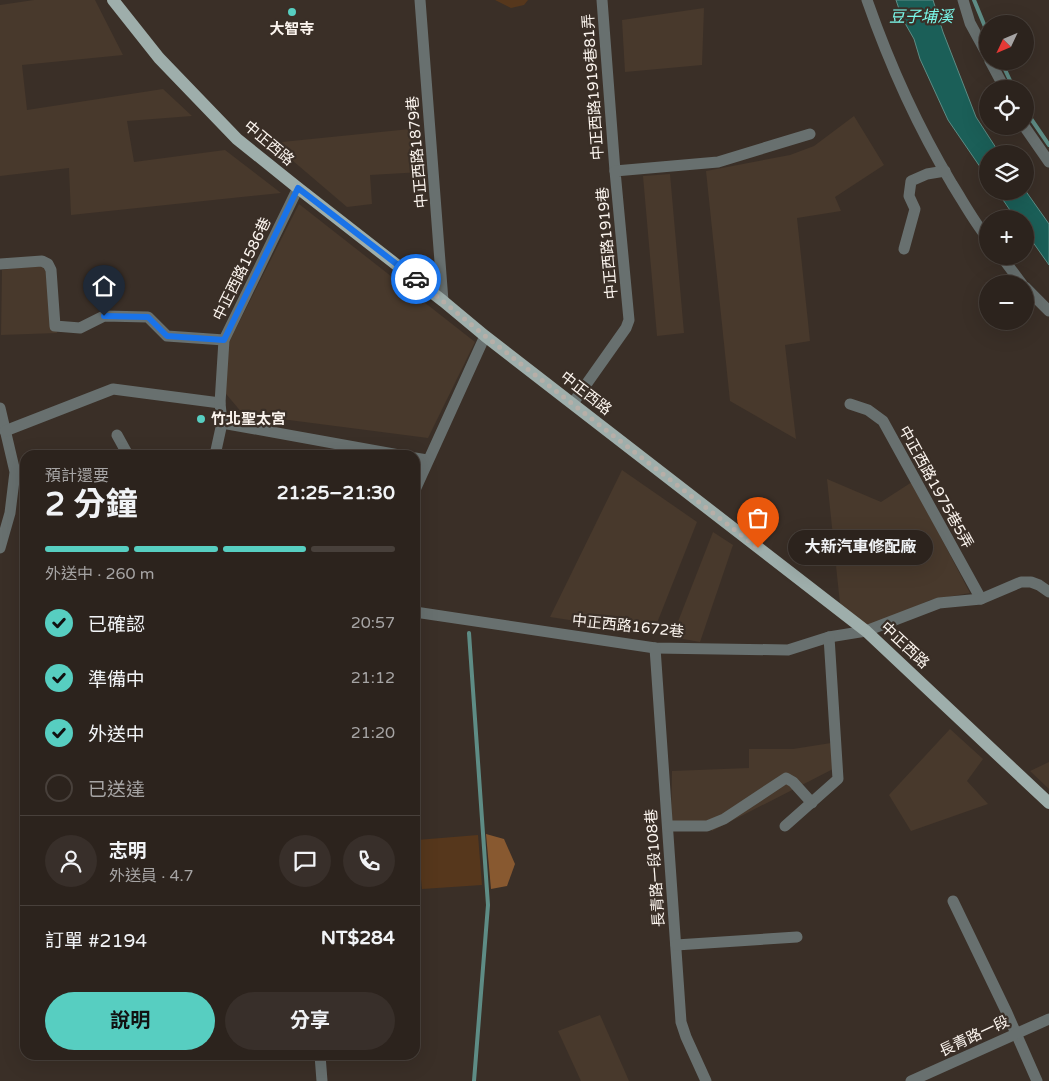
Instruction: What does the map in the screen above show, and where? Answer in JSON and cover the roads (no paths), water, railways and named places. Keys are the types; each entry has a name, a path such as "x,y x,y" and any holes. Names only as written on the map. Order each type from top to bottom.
{"main road":[{"name":"中正西路","path":"113,0 158,58 237,139 444,301 485,336 866,631 1049,803"}],"street":[{"name":"中正西路1879巷","path":"420,0 444,301"},
{"name":"中正西路1919巷81弄","path":"602,0 615,171"},
{"path":"867,0 882,44 910,109 979,228"},
{"path":"963,0 970,23 979,40"},
{"name":"中正西路1919巷","path":"573,403 626,328 629,320 615,171 718,162 810,134"},
{"path":"1030,135 1049,162"},
{"path":"904,249 915,209 909,196 911,181 927,174 945,171"},
{"name":"中正西路1586巷","path":"216,450 222,424 220,403 224,340 298,188"},
{"path":"0,264 42,261 48,264 52,270 55,326 80,328 104,316 148,317 167,336 224,340"},
{"path":"1007,265 1015,275"},
{"path":"1034,295 1049,311"},
{"path":"420,478 485,336"},
{"path":"5,432 113,389 220,403"},
{"name":"中正西路1975巷5弄","path":"850,404 868,410 882,421 981,599"},
{"path":"0,408 5,432 20,473 0,548"},
{"path":"222,424 370,450"},
{"path":"117,435 125,450"},
{"path":"420,459 428,460"},
{"name":"中正西路1672巷","path":"420,613 655,648 788,650 830,638 866,631 940,603 981,599 1021,582 1039,585 1049,592"},
{"path":"785,826 838,779 830,638"},
{"name":"長青路一段108巷","path":"655,648 682,1022 686,1037 706,1081"},
{"path":"668,826 707,826 724,819 786,778 793,782 812,803"},
{"path":"953,901 1037,1081"},
{"path":"676,946 797,937"},
{"name":"長青路一段","path":"911,1081 1049,1019"},
{"path":"320,1060 322,1081"}],"water":[{"name":"豆子埔溪","path":"896,0 933,0 943,32 979,122 979,135 988,135 994,145 979,145 979,165 948,120 920,59 914,39 902,18"},
{"path":"1003,200 1032,200 1049,224 1049,265 1034,244 1034,210 1010,210"}],"waterway":[{"path":"974,0 980,15"},
{"path":"1005,70 1010,80"},
{"path":"1034,123 1049,145"},
{"path":"469,633 488,905 474,1081"}],"place":[{"name":"大智寺","path":"292,12"},
{"name":"竹北聖太宮","path":"201,419"},
{"name":"大新汽車修配廠","path":"758,548"}]}
